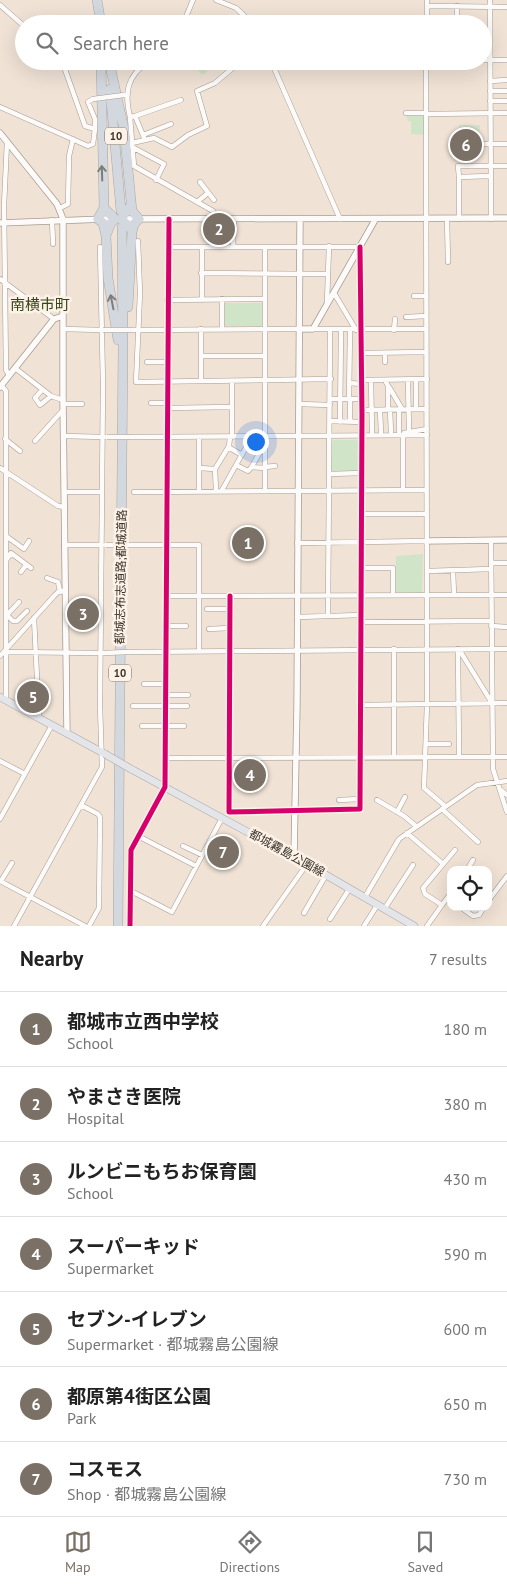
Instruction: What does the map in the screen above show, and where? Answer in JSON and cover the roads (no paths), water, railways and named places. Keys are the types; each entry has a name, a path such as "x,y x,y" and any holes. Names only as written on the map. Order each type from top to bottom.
{"highway":[{"path":"97,0 100,15"},
{"path":"100,70 104,208 98,219 103,223 106,236 108,278 118,335 122,420"},
{"name":"都城志布志道路;都城道路","path":"109,70 116,137 120,219 122,420 118,926"},
{"path":"110,70 125,136 131,205 133,214 139,219 134,224 132,232 122,420"},
{"path":"106,236 109,226 120,219 131,205"},
{"path":"104,208 120,219 132,232"}],"main road":[{"name":"都城霧島公園線","path":"3,698 307,864 413,926"}],"street":[{"path":"187,15 193,0"},
{"path":"216,0 236,8 243,15"},
{"path":"490,0 490,15"},
{"path":"427,3 507,7"},
{"path":"0,5 15,18"},
{"path":"457,6 458,15"},
{"path":"492,61 507,60"},
{"path":"65,70 85,126 95,129"},
{"path":"138,70 132,75 125,95 144,137"},
{"path":"144,137 154,138 172,147 188,135 207,126 197,91 215,83 231,70"},
{"path":"275,70 340,219"},
{"path":"426,70 427,704 424,788 478,842"},
{"path":"490,70 491,218"},
{"path":"490,81 507,80"},
{"path":"490,92 507,91"},
{"path":"0,107 88,146 93,144 95,129 94,119 88,102 125,95"},
{"path":"133,116 180,100"},
{"path":"490,101 507,101"},
{"path":"406,113 507,113"},
{"path":"133,116 132,145 134,166 213,211 218,219"},
{"path":"132,145 171,124"},
{"path":"0,133 60,208 64,220 63,591 67,733"},
{"path":"60,208 68,204 69,156 73,139"},
{"path":"3,698 6,651 6,536 3,491 6,473 6,391 1,386 7,373 5,282 2,265 2,162 7,142"},
{"path":"480,144 507,144"},
{"path":"132,145 164,164 156,180"},
{"path":"459,219 458,166 507,166"},
{"path":"459,177 490,176"},
{"path":"200,182 214,200"},
{"path":"197,202 208,192"},
{"path":"2,222 98,219 427,220 507,218"},
{"path":"130,926 131,854 138,836 164,787 166,758 165,626 169,219"},
{"path":"233,246 234,219"},
{"path":"447,219 448,262"},
{"path":"52,220 53,244"},
{"path":"294,857 296,812 300,220"},
{"path":"314,329 375,220"},
{"path":"138,241 140,293 136,330 136,382 300,380 349,376"},
{"path":"327,304 329,246"},
{"path":"14,926 102,767 103,545 101,492 104,437 100,247"},
{"path":"169,247 360,247"},
{"path":"202,247 202,300"},
{"path":"265,247 265,490"},
{"path":"230,812 296,812 360,809 363,434 362,353 359,330 360,247"},
{"path":"202,273 328,274"},
{"path":"0,279 54,319"},
{"path":"334,293 359,330"},
{"path":"414,296 426,296"},
{"path":"222,299 222,329"},
{"path":"168,300 264,299"},
{"path":"7,373 15,368 54,319 63,316"},
{"path":"406,317 426,316"},
{"path":"394,320 394,330"},
{"path":"0,322 5,326"},
{"path":"63,329 426,329"},
{"path":"201,329 201,381"},
{"path":"328,616 330,330"},
{"path":"340,422 341,330"},
{"path":"350,330 350,422"},
{"path":"330,343 350,344"},
{"path":"362,353 426,352"},
{"path":"385,362 386,353"},
{"path":"200,356 264,356"},
{"path":"330,359 362,359"},
{"path":"147,362 168,362"},
{"path":"0,366 7,373"},
{"path":"15,368 63,404 82,404"},
{"path":"416,379 416,409"},
{"path":"349,383 371,380 427,379"},
{"path":"371,380 372,433"},
{"path":"385,380 400,410 403,490"},
{"path":"408,380 409,432"},
{"path":"219,490 215,469 228,447 231,437 232,381"},
{"path":"388,386 391,433"},
{"path":"42,390 35,400 40,405 51,396"},
{"path":"330,398 362,399"},
{"path":"151,403 232,407"},
{"path":"35,440 63,404"},
{"path":"299,404 330,405"},
{"path":"362,410 426,409"},
{"path":"380,410 381,433"},
{"path":"330,421 362,422"},
{"path":"363,434 401,434 427,429"},
{"path":"63,436 252,437 265,440 330,435 427,435"},
{"path":"199,437 199,491"},
{"path":"219,490 252,437"},
{"path":"5,439 20,451"},
{"path":"251,468 265,440"},
{"path":"228,447 242,455"},
{"path":"236,465 248,471 251,468 275,466"},
{"path":"0,468 58,506 64,507"},
{"path":"199,468 215,469"},
{"path":"329,474 362,473"},
{"path":"134,492 426,490"},
{"path":"64,492 101,492"},
{"path":"362,514 426,514"},
{"path":"6,536 24,549 29,541"},
{"path":"491,540 492,758 496,781 501,790 507,812"},
{"path":"297,543 507,540"},
{"path":"64,545 199,545 199,651"},
{"path":"6,560 11,554 28,566 21,572"},
{"path":"491,563 507,563"},
{"path":"362,568 393,568 393,595"},
{"path":"427,570 491,569"},
{"path":"453,570 454,595"},
{"path":"48,578 58,582 63,591"},
{"path":"0,656 34,618 63,591"},
{"path":"166,596 507,595"},
{"path":"130,891 172,912 202,855 230,812 230,596"},
{"path":"6,615 19,602"},
{"path":"208,609 230,609"},
{"path":"6,615 14,621 27,610"},
{"path":"297,617 361,616"},
{"path":"34,618 39,718"},
{"path":"361,622 491,624 507,627"},
{"path":"165,626 186,626"},
{"path":"209,629 230,628"},
{"path":"458,649 492,703"},
{"path":"458,649 459,757"},
{"path":"6,651 102,653 230,650 507,649"},
{"path":"394,650 394,757"},
{"path":"144,684 166,684"},
{"path":"166,696 188,695"},
{"path":"360,705 507,703"},
{"path":"133,706 187,706"},
{"path":"0,819 52,725"},
{"path":"142,726 184,726"},
{"path":"426,744 449,744"},
{"path":"166,758 507,758"},
{"path":"0,761 25,774"},
{"path":"365,897 396,844 407,833 477,785 507,781"},
{"path":"501,790 507,794"},
{"path":"397,812 405,797"},
{"path":"339,800 360,799"},
{"path":"377,800 416,826"},
{"path":"81,805 100,817 99,908 89,926"},
{"path":"407,833 442,863"},
{"path":"138,836 196,866"},
{"path":"183,846 202,855"},
{"path":"442,905 425,894 423,888 454,850"},
{"path":"469,866 473,860"},
{"path":"12,862 1,881 85,926"},
{"path":"263,926 307,864"},
{"path":"385,908 413,865"},
{"path":"304,913 326,875"},
{"path":"492,896 507,876"},
{"path":"330,919 350,888"},
{"path":"427,926 442,905 447,901"},
{"path":"364,926 378,904"},
{"path":"465,911 472,916 479,915 482,911"}],"place":[{"name":"都原第4街区公園","path":"466,145"},
{"name":"やまさき医院","path":"219,229"},
{"name":"都城市立西中学校","path":"248,543"},
{"name":"ルンビニもちお保育園","path":"83,614"},
{"name":"セブン-イレブン","path":"33,697"},
{"name":"スーパーキッド","path":"250,775"},
{"name":"コスモス","path":"223,852"}],"district":[{"name":"南横市町","path":"40,305"}]}
